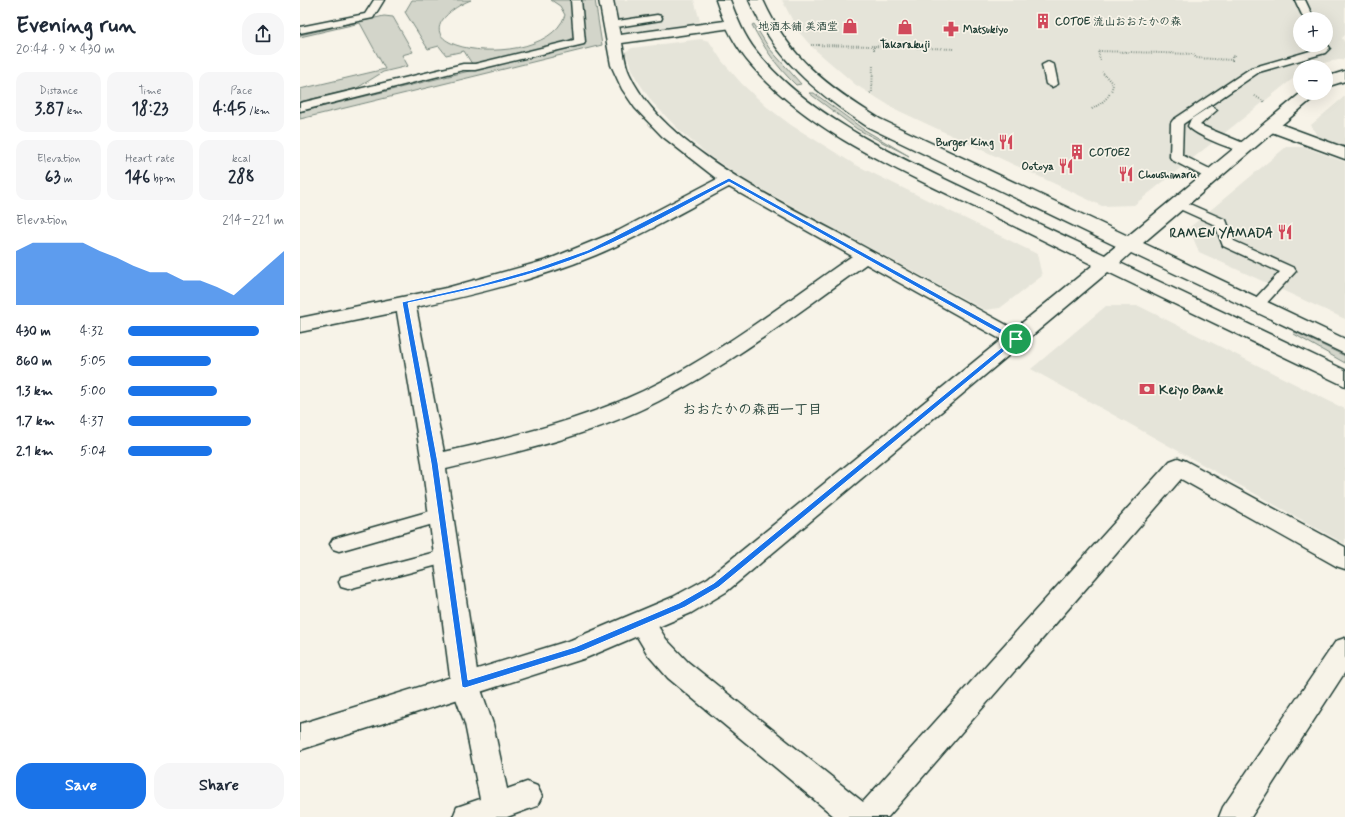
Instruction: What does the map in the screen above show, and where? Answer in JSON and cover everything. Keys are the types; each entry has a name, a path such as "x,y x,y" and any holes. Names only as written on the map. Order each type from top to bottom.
{"street":[{"path":"606,0 621,73 638,100 674,139 729,180 1016,339"},
{"path":"724,0 732,24 747,50 764,70 789,92 860,142 1106,264 1345,379"},
{"path":"756,0 767,25 782,48 798,67 842,104 881,127 1345,347"},
{"path":"612,33 732,24"},
{"path":"1333,80 1345,76"},
{"path":"300,737 577,650 682,605 717,585 1016,339 1303,100"},
{"path":"1272,126 1345,154"},
{"path":"300,325 478,287 590,251 729,180"},
{"path":"434,463 523,443 576,426 651,396 720,357 865,256"},
{"path":"405,302 434,463 465,684 479,724 496,807"},
{"path":"869,817 1178,467 1345,559"},
{"path":"642,623 657,647 678,670 858,817"},
{"path":"1234,817 1345,649"},
{"path":"468,817 527,796"}],"lane":[{"path":"300,30 369,16 379,0"},
{"path":"300,107 463,67 475,67 580,42 576,0"},
{"path":"1300,0 1306,12"},
{"path":"612,33 657,18"},
{"path":"1211,175 1176,157 1177,123 1206,102 1222,94 1255,70 1318,52"},
{"path":"1048,65 1052,84"},
{"path":"1222,94 1216,106 1195,122 1194,126 1201,131 1244,148"},
{"path":"1178,203 1221,223 1228,243 1289,271 1257,305"},
{"path":"339,544 441,515"},
{"path":"348,582 447,556"}],"path":[{"path":"805,46 812,44 955,48"},
{"path":"1100,60 1098,51 1193,54 1196,58 1232,60 1232,56 1239,56"},
{"path":"868,94 872,92 873,65"},
{"path":"1092,109 1108,98 1112,93 1113,84 1102,72"}],"shaded area":[{"path":"412,0 471,0 448,14 439,27 440,34 445,40 456,45 469,48 501,50 518,48 547,36 558,27 565,15 560,6 551,0 572,0 576,35 566,43 472,64 464,51 446,55 439,46 428,49 405,12"},
{"path":"580,0 595,0 602,45 300,119 300,112 585,43"},
{"path":"614,0 694,0 700,21 694,24 624,32 619,29"},
{"path":"782,0 1345,0 1345,35 1342,38 1345,43 1345,59 1333,61 1293,60 1293,79 1134,205 1102,206 895,109 856,85 812,47 798,31"},
{"path":"384,16 393,17 413,52 402,55 408,66 383,72 357,88 300,102 300,89 385,69 360,23 300,37 300,35"},
{"path":"754,24 769,48 801,84 796,85 777,64 752,25"},
{"path":"701,39 709,41 722,61 742,84 767,107 791,125 854,164 1037,254 1042,276 1000,308 985,310 752,184 708,155 680,131 652,102 636,78 625,52 632,48"},
{"path":"809,93 814,93 863,129 909,156 857,129"},
{"path":"1345,96 1345,147 1317,136 1311,125"},
{"path":"1286,147 1305,147 1345,162 1345,319 1199,252 1189,228"},
{"path":"1106,306 1139,306 1345,409 1345,544 1031,369"},
{"path":"1295,332 1345,356 1345,363 1294,334"}],"place":[{"name":"COTOE 流山おおたかの森","path":"1043,21"},
{"name":"地酒本舗 美酒堂","path":"850,26"},
{"name":"Takarakuji","path":"905,27"},
{"name":"Matsukiyo","path":"951,29"},
{"name":"Burger King","path":"1006,142"},
{"name":"COTOE2","path":"1077,152"},
{"name":"Ootoya","path":"1066,166"},
{"name":"Choushimaru","path":"1126,174"},
{"name":"RAMEN YAMADA","path":"1285,232"},
{"name":"Keiyo Bank","path":"1147,389"}],"district":[{"name":"おおたかの森西一丁目","path":"752,409"}],"route":[{"path":"729,180 1016,339 770,543 717,585 682,605 577,650 465,684 434,463 405,302 478,287 533,271 590,251 729,180"}]}
